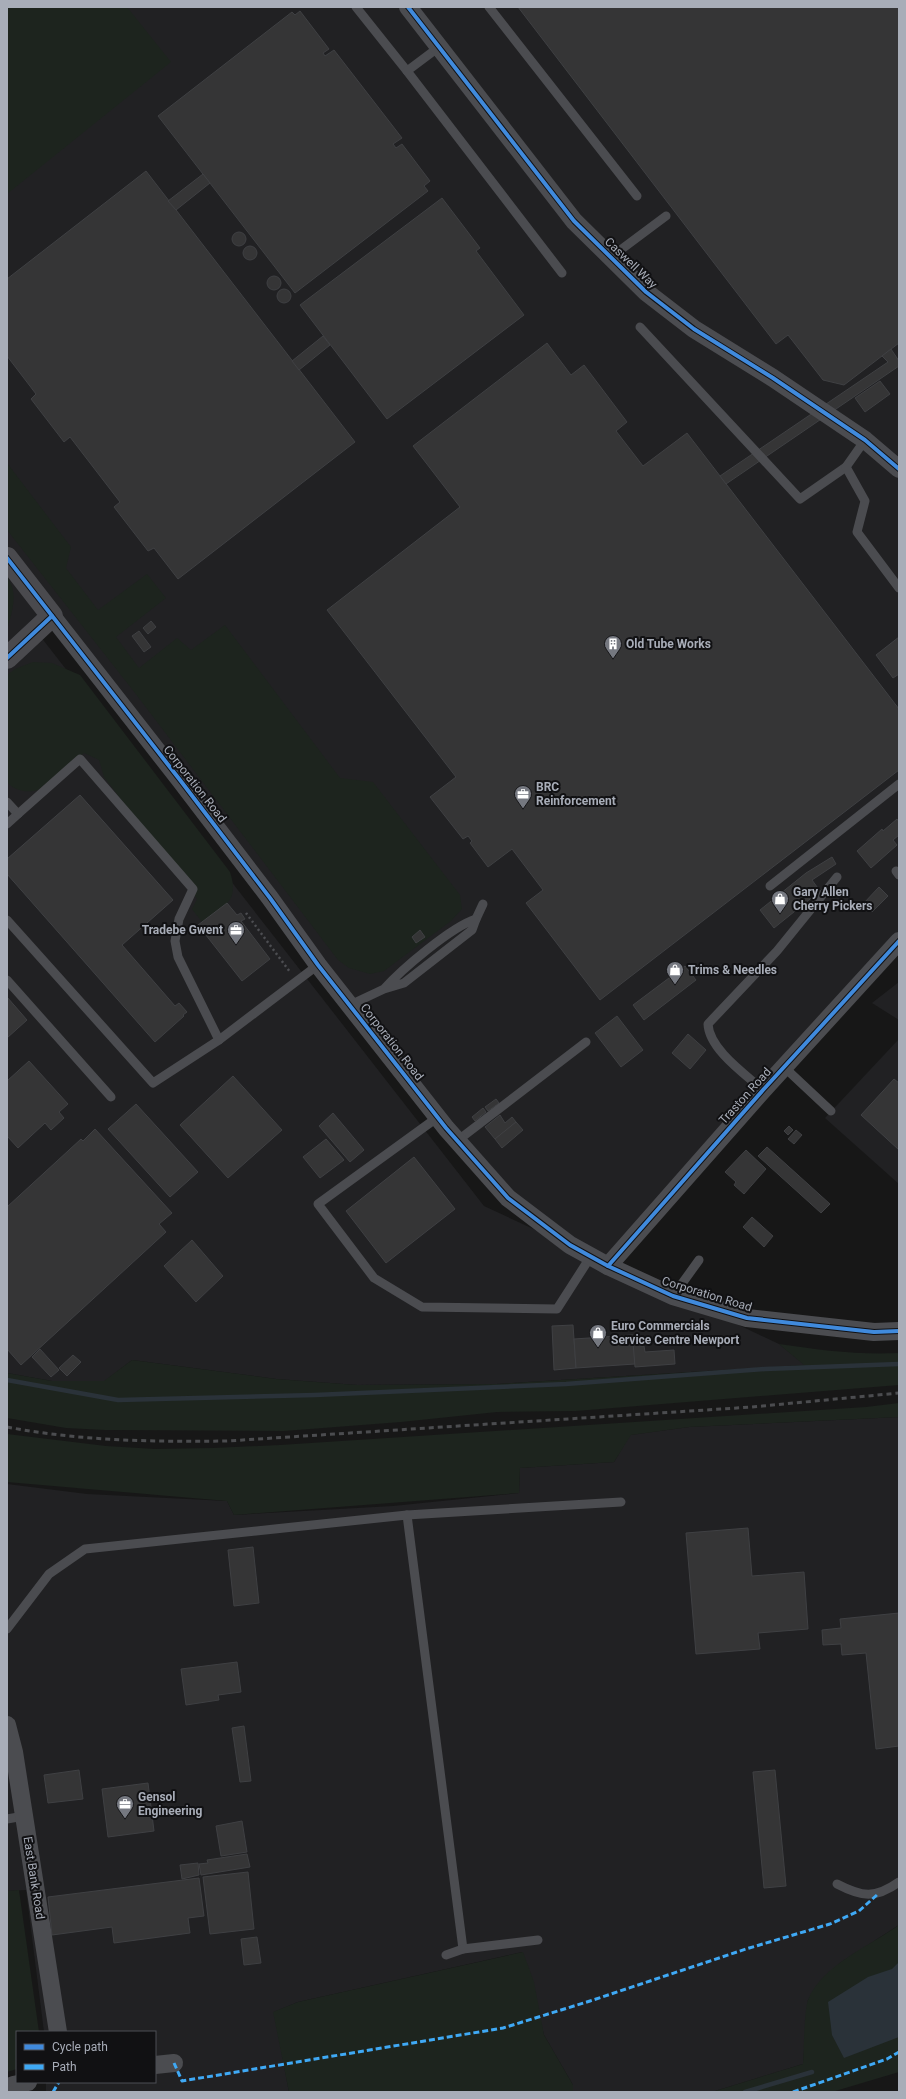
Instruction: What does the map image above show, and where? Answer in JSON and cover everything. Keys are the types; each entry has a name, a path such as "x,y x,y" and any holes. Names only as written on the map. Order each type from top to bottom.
{"street":[{"name":"Caswell Way","path":"408,7 574,221 646,292 694,329 773,378 865,440 899,469"},
{"name":"Corporation Road","path":"7,558 180,780 270,898 318,965 457,1141 508,1198 562,1240 608,1266 674,1296 747,1318 874,1332 899,1331"},
{"path":"7,658 52,616"},
{"name":"Traston Road","path":"608,1266 763,1090 899,941"},
{"name":"East Bank Road","path":"7,1725 14,1752 16,1817 58,2031"},
{"path":"156,2065 174,2063"}],"lane":[{"path":"356,7 562,273"},
{"path":"489,7 637,196"},
{"path":"407,71 439,47"},
{"path":"611,258 666,216"},
{"path":"640,327 800,499 846,466 865,440"},
{"path":"846,466 865,501 857,532 899,588"},
{"path":"7,824 80,759 193,889 179,919 175,940 178,957 219,1040"},
{"path":"770,886 899,784"},
{"path":"7,802 18,814"},
{"path":"763,1090 721,1052 712,1041 708,1030 708,1024 777,951 837,877"},
{"path":"350,1005 384,990 397,975 434,946 464,923 476,919 484,904"},
{"path":"7,920 153,1083 219,1040 318,965"},
{"path":"7,980 111,1097"},
{"path":"457,1141 586,1042"},
{"path":"784,1067 831,1111"},
{"path":"438,1117 318,1204 374,1278 422,1307 557,1309 591,1256"},
{"path":"674,1296 700,1260"},
{"path":"7,1629 49,1574 86,1550 407,1515 621,1502"},
{"path":"407,1515 463,1949"},
{"path":"837,1884 852,1891 865,1894 886,1892 899,1882"},
{"path":"446,1955 463,1949 538,1940"}],"path":[{"path":"246,913 297,980"}],"shaded area":[{"path":"7,7 899,7 899,941 610,1264 779,1344 805,1365 496,1384 357,1385 276,1379 132,1360 105,1381 52,1381 7,1373","holes":["52,617 508,1198 581,1251 484,1206 37,632"]},
{"path":"7,7 127,7 171,62 7,194"},
{"path":"7,463 71,547 66,568 98,610 147,574 166,598 116,637 139,668 177,638 191,650 225,625 340,778 373,782 460,895 462,909 451,921 384,971 370,974 349,968 338,960 135,693 7,530"},
{"path":"7,577 11,583 14,596 7,630"},
{"path":"33,662 52,663 80,675 230,872 233,882 231,897 223,907 202,922 192,909 197,899 104,777 99,760 84,753 38,790 30,791 17,789 7,782 7,675 15,669"},
{"path":"899,982 899,1020 872,1003"},
{"path":"899,1039 899,1184 825,1118"},
{"path":"779,1344 839,1352 899,1353 899,1385 576,1411 497,1412 401,1422 284,1431 105,1430 66,1428 7,1418 7,1373 52,1381 104,1381 132,1360 276,1379 357,1385 496,1384 804,1365"},
{"path":"899,1403 899,1417 689,1427 631,1435 614,1462 520,1468 519,1493 234,1515 227,1501 7,1482 7,1434 106,1446 155,1449 213,1448 280,1445 866,1407"},
{"path":"899,1417 899,1925 840,1963 808,2000 803,2064 712,2092 573,2092 573,2085 544,2035 522,1952 298,2002 274,2012 289,2092 46,2092 46,2083 156,2083 156,2031 44,2031 26,1890 7,1891 7,1484 87,1494 227,1501 234,1515 393,1506 519,1493 520,1468 614,1462 630,1435 689,1427"},
{"path":"19,1890 39,2031 16,2031 16,2069 7,2072 7,1891"},
{"path":"899,1925 899,2072 832,2092 712,2092 803,2064 807,2005 814,1988 824,1977 848,1957"},
{"path":"523,1952 534,1982 544,2035 573,2085 573,2092 289,2092 273,2012 298,2002"},
{"path":"899,1962 899,2037 844,2058 832,2035 828,2002 868,1977 892,1969"}],"building":[{"path":"518,7 899,7 899,343 844,385 823,380 788,335 776,344"},
{"path":"300,11 329,49 323,53 325,56 334,50 402,138 393,144 396,148 402,144 430,181 424,186 428,191 295,293 158,116 292,12 295,15"},
{"path":"146,171 355,442 178,579 154,548 148,551 114,507 120,502 70,437 64,442 31,399 36,394 7,356 7,279"},
{"path":"203,174 210,183 176,210 168,201"},
{"path":"442,198 480,248 476,251 524,315 387,419 300,305"},
{"path":"236,232 242,232 246,236 246,242 242,246 236,246 232,242 232,236"},
{"path":"247,246 253,246 257,250 257,256 253,260 247,260 243,256 243,250"},
{"path":"271,276 277,276 281,280 281,286 277,290 271,290 267,286 267,280"},
{"path":"281,289 287,289 291,293 291,299 287,303 281,303 277,299 277,293"},
{"path":"323,336 330,345 299,370 292,361"},
{"name":"Old Tube Works","path":"547,343 571,375 584,365 627,422 616,431 643,466 687,433 899,709 899,770 600,1000 526,903 543,890 512,849 488,867 470,843 472,841 468,836 463,839 430,797 456,777 327,610 460,507 413,446"},
{"path":"891,349 899,361 899,366 726,484 720,476 888,362 882,356"},
{"path":"880,381 890,394 865,412 855,398"},
{"path":"151,621 156,627 148,634 143,628"},
{"path":"139,631 151,647 144,652 132,636"},
{"path":"899,637 899,674 893,678 876,655"},
{"path":"80,795 173,900 122,945 175,1006 179,1003 187,1012 155,1042 7,874 7,859"},
{"path":"897,819 899,822 899,835 893,840 897,845 871,868 857,851 882,829 883,831"},
{"path":"832,857 836,864 812,880 820,891 774,928 760,910 806,873"},
{"path":"879,887 888,896 872,912 863,904"},
{"path":"227,903 237,915 241,913 245,919 241,921 270,959 242,981 198,925"},
{"path":"420,930 425,937 416,943 412,937"},
{"path":"685,966 696,980 644,1020 633,1005"},
{"path":"7,997 27,1020 7,1038"},
{"path":"617,1016 643,1050 621,1067 595,1033"},
{"path":"688,1034 706,1050 690,1069 672,1053"},
{"path":"29,1061 68,1104 59,1112 64,1118 51,1130 45,1123 18,1148 7,1136 7,1081"},
{"path":"233,1076 282,1130 228,1178 180,1125"},
{"path":"894,1079 899,1083 899,1150 861,1115"},
{"path":"496,1099 499,1103 488,1111 485,1107"},
{"path":"136,1104 198,1172 170,1197 108,1129"},
{"path":"483,1108 486,1112 475,1121 472,1117"},
{"path":"333,1113 364,1150 350,1162 319,1126"},
{"path":"500,1115 505,1123 512,1117 516,1122 495,1139 485,1127"},
{"path":"516,1122 523,1130 502,1148 495,1139"},
{"path":"789,1126 793,1130 788,1135 784,1131"},
{"path":"95,1129 172,1213 159,1224 166,1232 21,1365 7,1349 7,1207 81,1139 83,1141"},
{"path":"796,1130 802,1135 794,1144 788,1139"},
{"path":"326,1139 344,1160 320,1178 303,1157"},
{"path":"767,1147 830,1204 821,1213 758,1156"},
{"path":"746,1150 766,1169 744,1194 734,1185 736,1182 725,1172"},
{"path":"414,1157 455,1209 386,1263 346,1211"},
{"path":"752,1217 773,1236 764,1247 743,1227"},
{"path":"192,1240 223,1276 196,1302 164,1266"},
{"path":"573,1325 576,1368 554,1370 552,1326"},
{"path":"633,1335 635,1364 576,1368 574,1339"},
{"path":"633,1342 639,1342 640,1346 644,1346 645,1352 674,1350 675,1364 635,1367"},
{"path":"40,1349 59,1370 51,1377 32,1357"},
{"path":"73,1355 81,1362 67,1376 59,1368"},
{"path":"748,1528 752,1576 804,1572 808,1629 758,1633 760,1649 696,1654 686,1533"},
{"path":"253,1547 259,1603 234,1606 228,1550"},
{"path":"899,1613 899,1746 876,1749 866,1653 842,1655 841,1644 823,1645 822,1630 841,1628 840,1619"},
{"path":"237,1662 241,1692 218,1695 219,1700 186,1705 181,1669"},
{"path":"244,1726 251,1781 240,1782 232,1728"},
{"path":"79,1770 83,1799 48,1803 44,1775"},
{"path":"775,1770 786,1886 764,1888 753,1772"},
{"path":"148,1783 154,1831 108,1837 102,1789"},
{"path":"242,1821 247,1852 221,1856 216,1826"},
{"path":"247,1854 250,1867 201,1875 199,1864 208,1863 207,1860"},
{"path":"198,1863 199,1875 182,1879 180,1865"},
{"path":"248,1872 254,1929 210,1934 203,1877"},
{"path":"199,1878 204,1916 188,1918 190,1933 114,1943 112,1927 52,1935 48,1897"},
{"path":"257,1937 261,1963 244,1965 241,1939"}],"waterway":[{"path":"7,1380 118,1400 315,1395 566,1384 765,1369 899,1364"},
{"path":"745,2092 812,2072"}],"railway":[{"path":"7,1427 34,1432 117,1440 227,1441 752,1407 899,1393"}],"marked path":[{"path":"174,2063 182,2081 503,2028 590,2001 746,1949 830,1924 859,1911 878,1894"},
{"path":"793,2092 887,2059 899,2052"},
{"path":"53,2092 58,2083"}],"cycle path":[{"path":"408,7 574,221 646,292 694,329 773,378 865,440 899,469"},
{"path":"7,558 180,780 270,898 318,965 446,1128 508,1198 570,1245 608,1266 673,1296 747,1318 874,1332 899,1331"},
{"path":"7,658 52,616"},
{"path":"608,1266 763,1090 899,941"}],"place":[{"name":"Old Tube Works","path":"613,659"},
{"name":"BRC Reinforcement","path":"523,809"},
{"name":"Gary Allen Cherry Pickers","path":"780,914"},
{"name":"Tradebe Gwent","path":"236,945"},
{"name":"Trims & Needles","path":"675,985"},
{"name":"Euro Commercials Service Centre Newport","path":"598,1348"},
{"name":"Gensol Engineering","path":"125,1819"}]}
